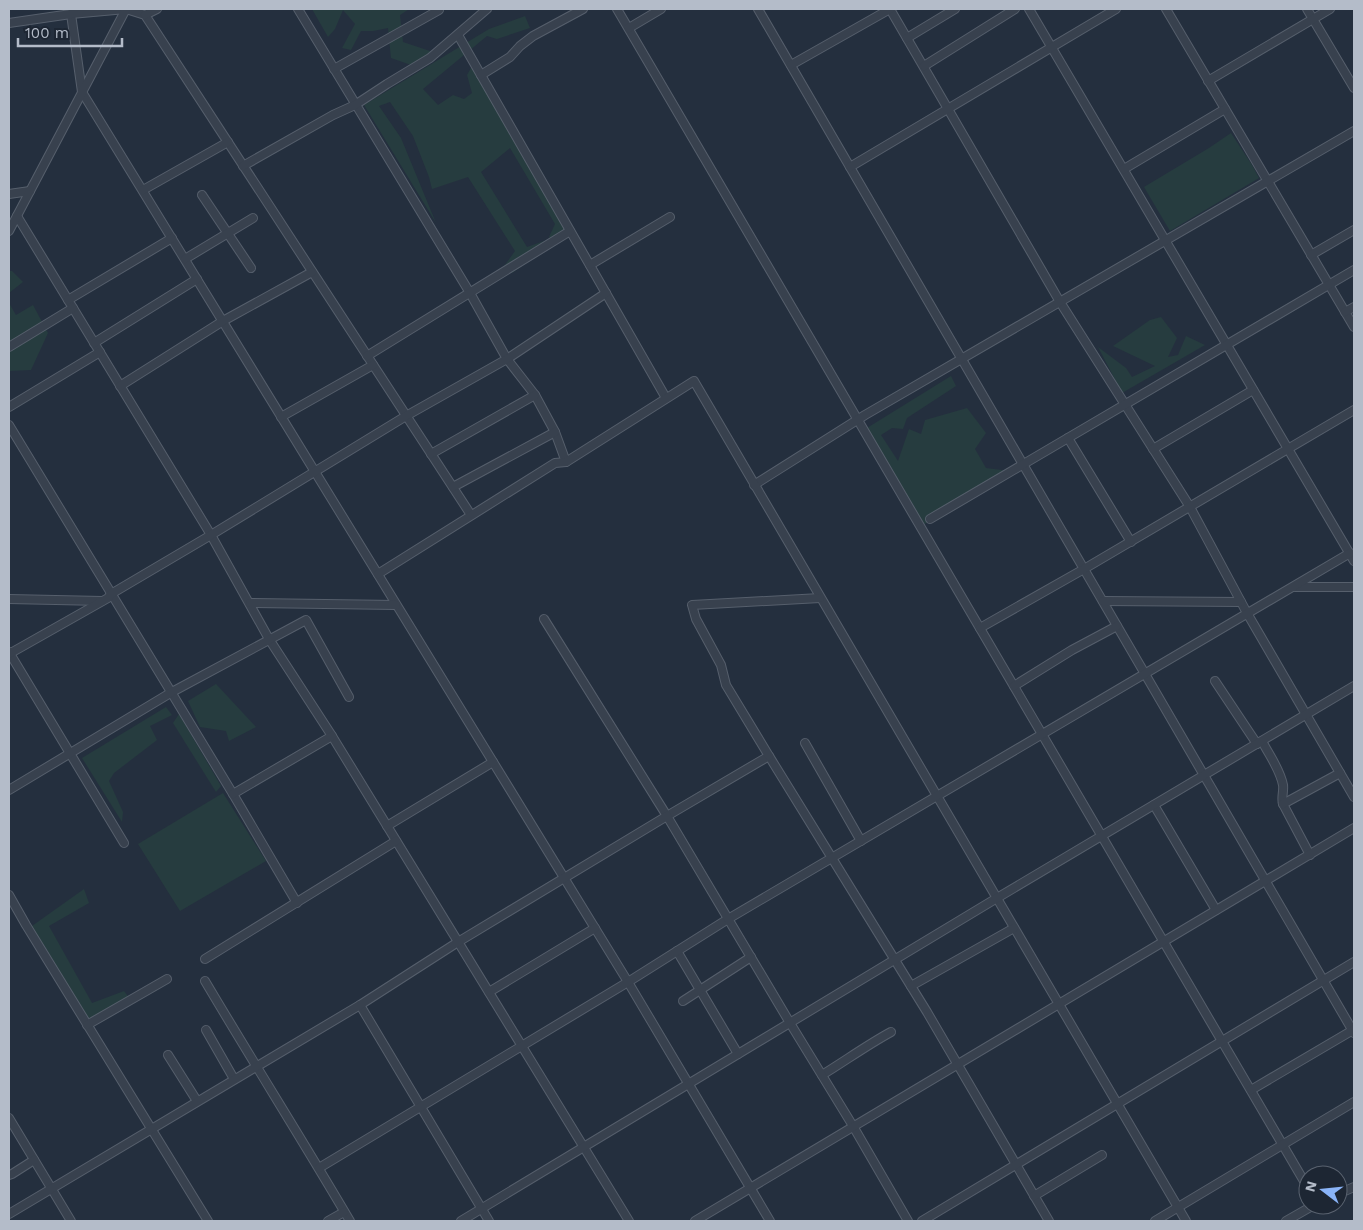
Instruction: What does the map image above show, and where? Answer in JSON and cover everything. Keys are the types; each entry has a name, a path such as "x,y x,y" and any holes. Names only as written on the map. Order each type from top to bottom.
{"street":[{"path":"9,231 126,9"},
{"path":"9,23 55,12 71,14 126,9 145,15 471,515"},
{"path":"145,15 158,9"},
{"path":"298,9 470,293 507,359 535,395 556,432 566,462"},
{"path":"243,166 355,105 430,58 487,9"},
{"path":"481,75 510,57 533,36 583,9"},
{"path":"617,9 1298,1171"},
{"path":"629,28 661,9"},
{"path":"758,9 1354,1031 1251,1090"},
{"path":"791,65 890,9 1060,302 1190,507 1247,613 1354,797"},
{"path":"907,38 955,9"},
{"path":"924,66 1015,9"},
{"path":"1029,9 1354,561"},
{"path":"850,168 1116,9"},
{"path":"1166,9 1354,327"},
{"path":"1307,9 1354,88"},
{"path":"1208,81 1330,9"},
{"path":"334,69 439,10"},
{"path":"71,14 82,92 628,982 770,1221"},
{"path":"458,35 666,398"},
{"path":"1124,170 1225,109"},
{"path":"754,485 858,420 1354,131"},
{"path":"143,190 228,142"},
{"path":"9,194 30,191"},
{"path":"202,195 251,268"},
{"path":"17,216 211,535 269,639 332,736 629,1221"},
{"path":"590,265 670,217"},
{"path":"184,259 253,218"},
{"path":"1311,255 1354,230"},
{"path":"367,356 570,231"},
{"path":"68,300 172,238"},
{"path":"930,519 1354,270"},
{"path":"120,386 223,321 312,272"},
{"path":"94,343 197,279"},
{"path":"124,843 9,653 104,601 111,594 406,416 507,359 606,293"},
{"path":"1345,312 1354,307"},
{"path":"9,347 73,308"},
{"path":"9,407 100,352"},
{"path":"281,417 373,365"},
{"path":"378,574 555,463 566,462 694,381 1186,1221"},
{"path":"1153,449 1253,390"},
{"path":"431,454 535,395"},
{"path":"980,628 1131,542 1354,410"},
{"path":"9,425 11,435 172,692 297,903"},
{"path":"453,487 556,432"},
{"path":"1068,438 1131,542"},
{"path":"319,1168 628,982 728,919 1350,553"},
{"path":"1292,586 1354,587"},
{"path":"820,598 692,604 696,619 721,665 726,685 911,986 1049,1221"},
{"path":"9,599 104,601"},
{"path":"1103,601 1241,602"},
{"path":"250,603 396,605"},
{"path":"544,619 667,816 790,1023 854,1126 908,1221"},
{"path":"9,790 172,692 306,620 349,697"},
{"path":"1014,686 1072,650 1117,626"},
{"path":"1216,681 1278,770 1283,787 1283,804 1310,855"},
{"path":"461,1221 997,898 1354,686"},
{"path":"234,794 332,736"},
{"path":"805,743 861,841"},
{"path":"9,1214 360,1005 458,942 769,756"},
{"path":"387,826 493,762"},
{"path":"1283,804 1340,773"},
{"path":"1154,805 1216,910"},
{"path":"694,1221 707,1218 750,1188 1354,828"},
{"path":"205,959 396,841"},
{"path":"9,895 208,1221"},
{"path":"489,992 595,928"},
{"path":"911,986 1014,928"},
{"path":"677,952 738,1054"},
{"path":"683,1001 751,957"},
{"path":"922,1221 1354,962"},
{"path":"87,1025 167,979"},
{"path":"205,981 350,1221"},
{"path":"360,1005 489,1221"},
{"path":"206,1030 234,1079"},
{"path":"822,1075 891,1032"},
{"path":"168,1055 197,1102"},
{"path":"1155,1221 1354,1102"},
{"path":"9,1118 71,1221"},
{"path":"1034,1196 1102,1155"},
{"path":"9,1175 34,1160"},
{"path":"328,1221 344,1212"},
{"path":"1286,1221 1298,1214"}],"green space":[{"path":"312,9 409,9 400,15 403,42 433,52 411,65 391,58 388,28 361,31 351,50 342,48 355,24 343,10 335,29 328,37"},
{"path":"525,16 530,28 497,39 487,36 423,89 438,105 453,95 464,99 472,93 467,75 475,61 565,225 557,244 549,237 555,224 510,148 481,172 527,247 544,241 548,248 512,273 502,269 515,251 468,177 432,189 413,136 390,102 379,106 401,138 436,223 364,105 489,29"},
{"path":"1231,133 1259,178 1170,231 1144,187"},
{"path":"9,271 12,271 23,282 9,293"},
{"path":"9,303 16,315 33,305 48,333 31,370 9,371"},
{"path":"1161,317 1177,338 1168,357 1178,355 1186,336 1205,345 1122,393 1098,347 1126,368 1132,377 1155,366 1113,346 1150,320"},
{"path":"951,376 956,386 907,418 903,429 892,428 881,435 898,461 909,429 921,434 925,420 967,408 986,433 975,449 986,468 1010,471 923,525 867,428"},
{"path":"216,684 256,727 229,741 226,731 200,727 188,701"},
{"path":"166,707 172,715 150,726 157,740 114,773 109,781 123,812 122,822 82,758"},
{"path":"179,714 221,786 216,792 173,723"},
{"path":"223,793 266,861 180,911 138,844"},
{"path":"84,889 89,903 49,926 92,1003 124,991 130,999 89,1019 32,926"}]}
